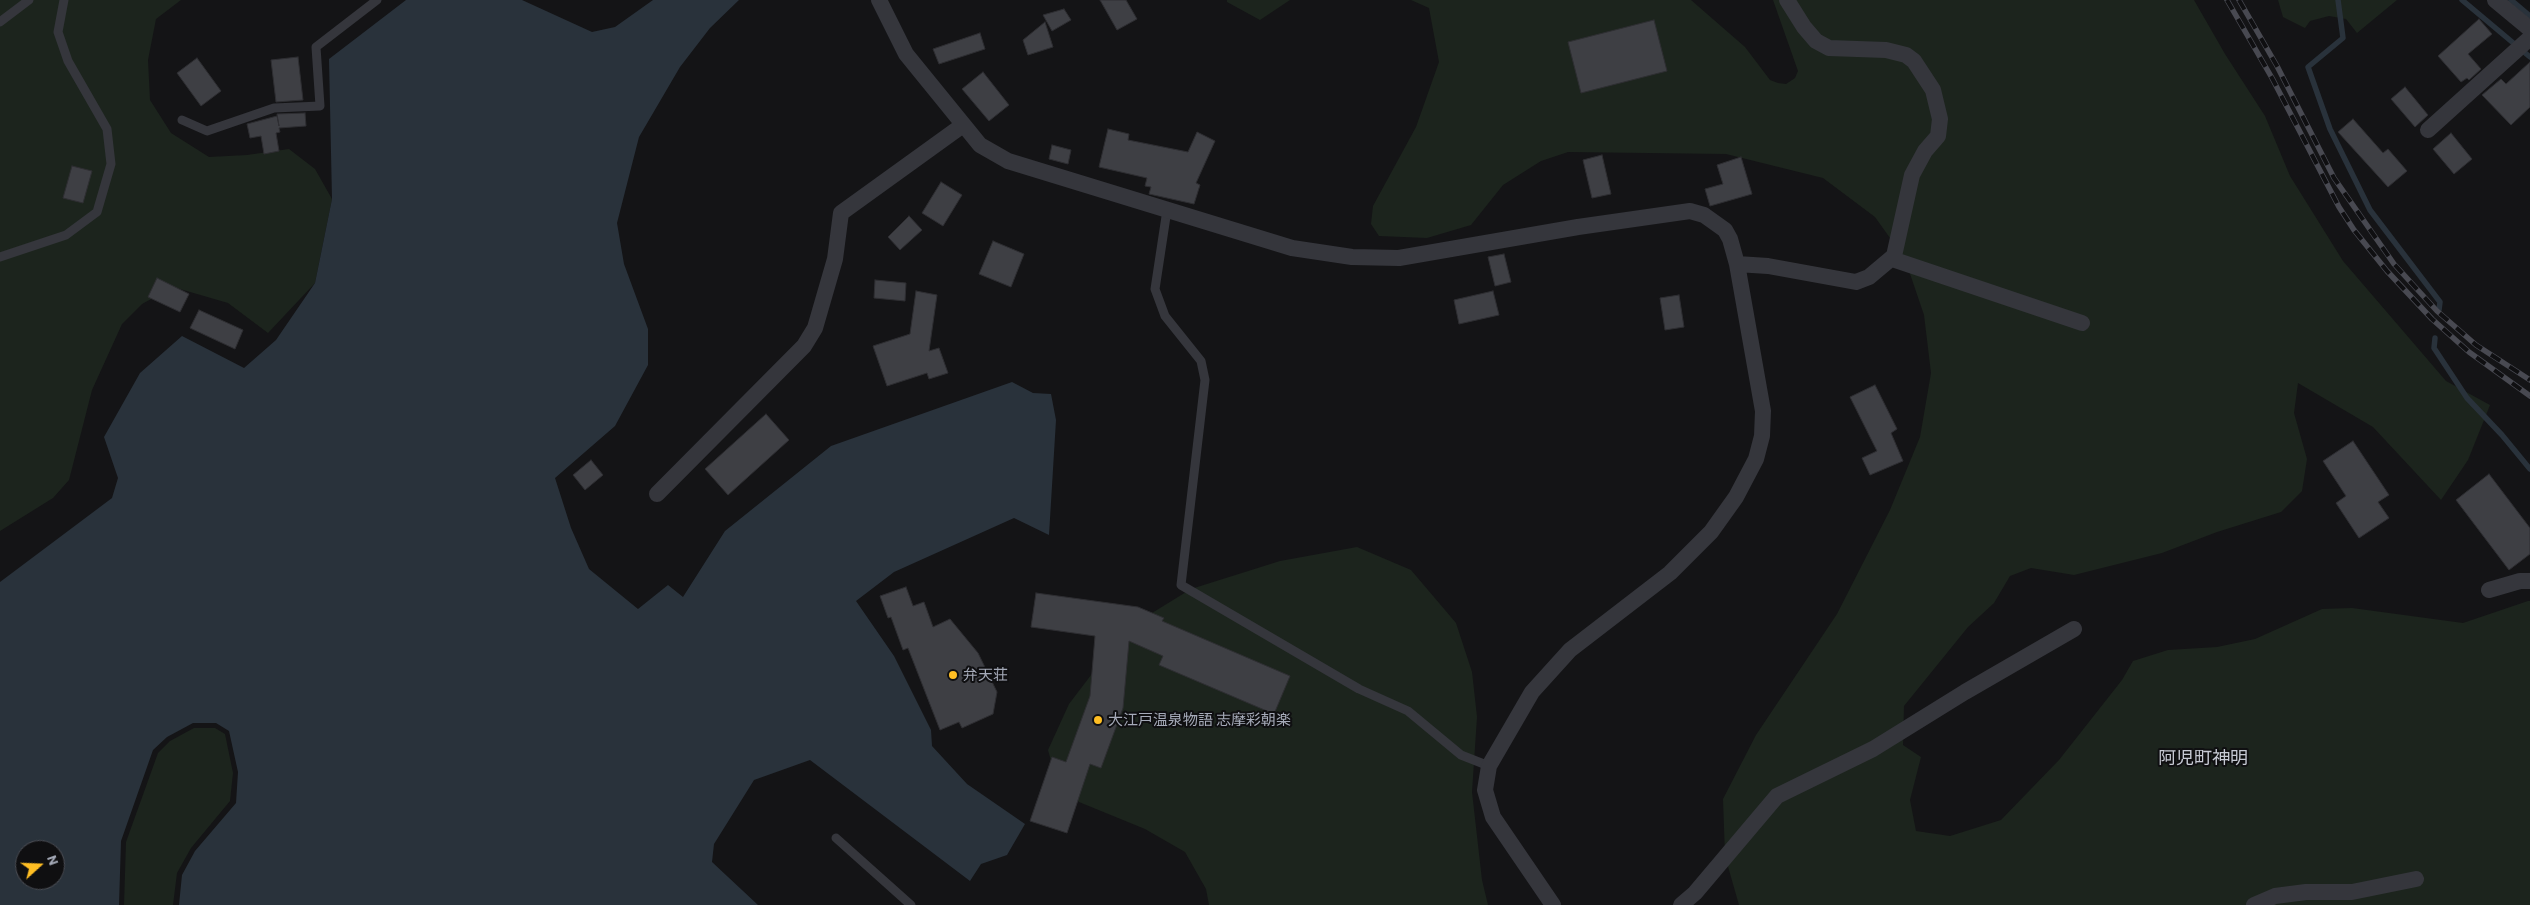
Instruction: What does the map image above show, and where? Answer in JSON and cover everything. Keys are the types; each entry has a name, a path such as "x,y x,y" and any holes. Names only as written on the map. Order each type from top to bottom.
{"street":[{"path":"879,0 906,54 980,145 1008,161 1292,248 1352,257 1399,258 1596,224 1690,211 1704,215 1725,230 1730,239 1737,264 1763,411 1762,436 1756,459 1736,497 1711,532 1670,574 1570,650 1532,692 1488,766 1485,790 1493,817 1553,905"},
{"path":"1737,264 1768,266 1856,282 1869,276 1894,256 1912,175 1938,136 1940,119 1932,90 1914,61 1906,55 1886,50 1829,48 1816,41 1790,9 1787,0"},
{"path":"2428,130 2525,41 2495,0"},
{"path":"657,494 804,346 815,328 835,259 841,213 963,125"},
{"path":"1892,259 2082,323"},
{"path":"2489,590 2520,581 2530,581"},
{"path":"1681,905 1695,893 1777,796 1873,750 1965,692 2074,630"},
{"path":"2254,905 2275,896 2306,892 2352,892 2416,879"}],"lane":[{"path":"0,22 29,0"},
{"path":"0,257 66,235 97,212 111,164 107,129 68,62 58,32 64,0"},
{"path":"182,120 207,130 274,108 320,106 316,47 377,0"},
{"path":"1166,210 1155,289 1164,316 1201,361 1205,380 1182,585 1359,689 1408,711 1460,755 1488,766"},
{"path":"836,838 911,905"}],"shaded area":[{"path":"0,0 181,0 156,19 148,60 150,100 171,133 209,157 247,155 289,149 315,169 332,199 315,283 268,333 228,303 173,287 142,304 122,324 92,390 69,480 53,498 0,531"},
{"path":"406,0 522,0 592,32 615,27 653,0 739,0 710,28 680,67 639,137 617,223 624,264 648,329 648,365 615,426 555,478 571,528 589,569 638,609 668,585 683,597 725,531 831,446 1012,382 1033,393 1051,394 1056,420 1049,535 1014,518 894,572 856,601 894,656 931,730 932,746 967,784 1025,824 1007,855 981,864 970,881 810,760 754,780 714,844 712,862 758,905 179,905 182,875 195,851 236,803 238,772 229,731 216,723 193,723 167,737 153,750 121,841 119,905 0,905 0,582 112,498 118,478 104,437 140,373 182,336 244,368 276,340 315,283 332,199 329,59"},
{"path":"1227,0 1290,0 1260,20 1227,2"},
{"path":"1411,0 1691,0 1745,47 1770,80 1786,84 1795,78 1798,71 1773,0 2194,0 2225,54 2265,116 2290,176 2343,261 2446,381 2490,405 2468,460 2441,500 2373,427 2298,383 2294,413 2307,459 2302,491 2281,512 2217,532 2162,553 2074,575 2031,568 2010,576 1994,603 1968,627 1904,706 1903,745 1921,757 1910,800 1916,831 1950,836 2001,820 2059,760 2122,680 2133,661 2168,650 2217,647 2255,639 2322,609 2352,608 2463,623 2530,601 2530,905 1739,905 1725,856 1723,799 1756,735 1837,614 1890,510 1920,437 1931,373 1924,315 1905,259 1875,217 1823,178 1726,154 1568,152 1541,161 1503,185 1471,225 1427,238 1379,236 1371,224 1373,206 1416,127 1439,62 1429,8"},
{"path":"2278,0 2397,0 2357,33 2346,19 2329,16 2310,21 2305,28 2283,17"},
{"path":"1357,547 1411,570 1456,623 1472,672 1477,717 1472,792 1482,880 1488,905 1209,905 1206,889 1185,852 1145,829 1079,802 1056,779 1048,750 1069,704 1126,629 1191,589 1280,561"},
{"path":"194,728 215,728 225,734 233,773 230,801 191,848 177,873 173,905 124,905 126,842 158,753 170,741"}],"building":[{"path":"1100,0 1126,0 1137,19 1117,30"},
{"path":"1064,9 1071,20 1052,31 1043,15"},
{"path":"2479,19 2492,34 2468,54 2481,69 2469,80 2467,78 2461,82 2438,56"},
{"path":"1654,20 1667,71 1581,93 1568,42"},
{"path":"1045,22 1053,47 1028,55 1023,40"},
{"path":"980,33 985,49 939,64 933,49"},
{"path":"298,57 303,100 276,102 271,60"},
{"path":"197,58 221,91 201,106 177,73"},
{"path":"2530,62 2530,107 2511,125 2482,95 2501,79 2506,84"},
{"path":"983,72 1009,105 989,121 962,89"},
{"path":"2405,87 2428,115 2415,127 2391,99"},
{"path":"305,113 306,126 279,128 280,132 276,133 279,151 264,154 261,136 250,138 247,124 277,116 279,126 277,114"},
{"path":"2353,119 2383,153 2388,149 2407,171 2388,187 2338,132"},
{"path":"1108,129 1129,134 1128,140 1188,152 1197,132 1215,141 1196,183 1200,185 1194,204 1149,194 1151,187 1145,186 1147,178 1099,167"},
{"path":"2451,133 2472,159 2454,174 2433,149"},
{"path":"1052,145 1071,150 1068,164 1049,159"},
{"path":"1602,155 1611,194 1592,198 1583,160"},
{"path":"1741,157 1752,194 1710,206 1705,189 1723,184 1717,165"},
{"path":"72,166 92,171 83,203 63,198"},
{"path":"941,182 962,195 943,226 922,213"},
{"path":"909,216 922,230 900,250 888,237"},
{"path":"993,241 1024,254 1011,287 979,274"},
{"path":"1504,254 1511,282 1495,286 1488,257"},
{"path":"157,278 189,294 180,312 148,297"},
{"path":"875,280 906,283 905,301 874,298"},
{"path":"916,291 937,295 929,351 939,348 948,373 929,379 927,373 887,386 873,346 910,334"},
{"path":"1493,291 1499,315 1459,324 1454,300"},
{"path":"1679,295 1684,327 1665,330 1660,298"},
{"path":"199,310 243,330 235,349 190,328"},
{"path":"1875,385 1897,429 1891,433 1903,461 1870,475 1862,458 1877,451 1850,397"},
{"path":"766,414 789,440 728,495 705,469"},
{"path":"2353,441 2389,495 2378,502 2389,518 2359,538 2336,503 2346,496 2323,461"},
{"path":"591,460 603,475 585,490 573,475"},
{"path":"2489,474 2530,528 2530,554 2509,570 2456,500"},
{"name":"弁天荘","path":"906,587 913,606 924,602 933,627 950,619 978,653 997,692 993,714 962,728 959,722 940,730 908,648 903,650 891,617 888,618 880,596"},
{"path":"1036,593 1138,607 1164,618 1162,621 1290,676 1274,714 1159,665 1163,656 1129,641 1123,708 1101,768 1090,764 1067,833 1030,821 1052,757 1066,762 1090,696 1095,636 1031,627"}],"waterway":[{"path":"2338,0 2343,38 2308,67 2330,129 2370,210 2440,302 2439,310"},
{"path":"2462,0 2530,57"},
{"path":"2511,0 2530,16"},
{"path":"2435,338 2434,348 2467,398 2502,435 2530,469"}],"railway":[{"path":"2227,0 2272,78 2339,207 2354,230 2387,271 2432,319 2469,352 2530,396"},
{"path":"2239,0 2277,66 2334,178 2394,264 2437,311 2476,345 2530,380"}],"place":[{"name":"弁天荘","path":"953,675"},
{"name":"大江戸温泉物語 志摩彩朝楽","path":"1098,720"}],"district":[{"name":"阿児町神明","path":"2203,758"}]}
